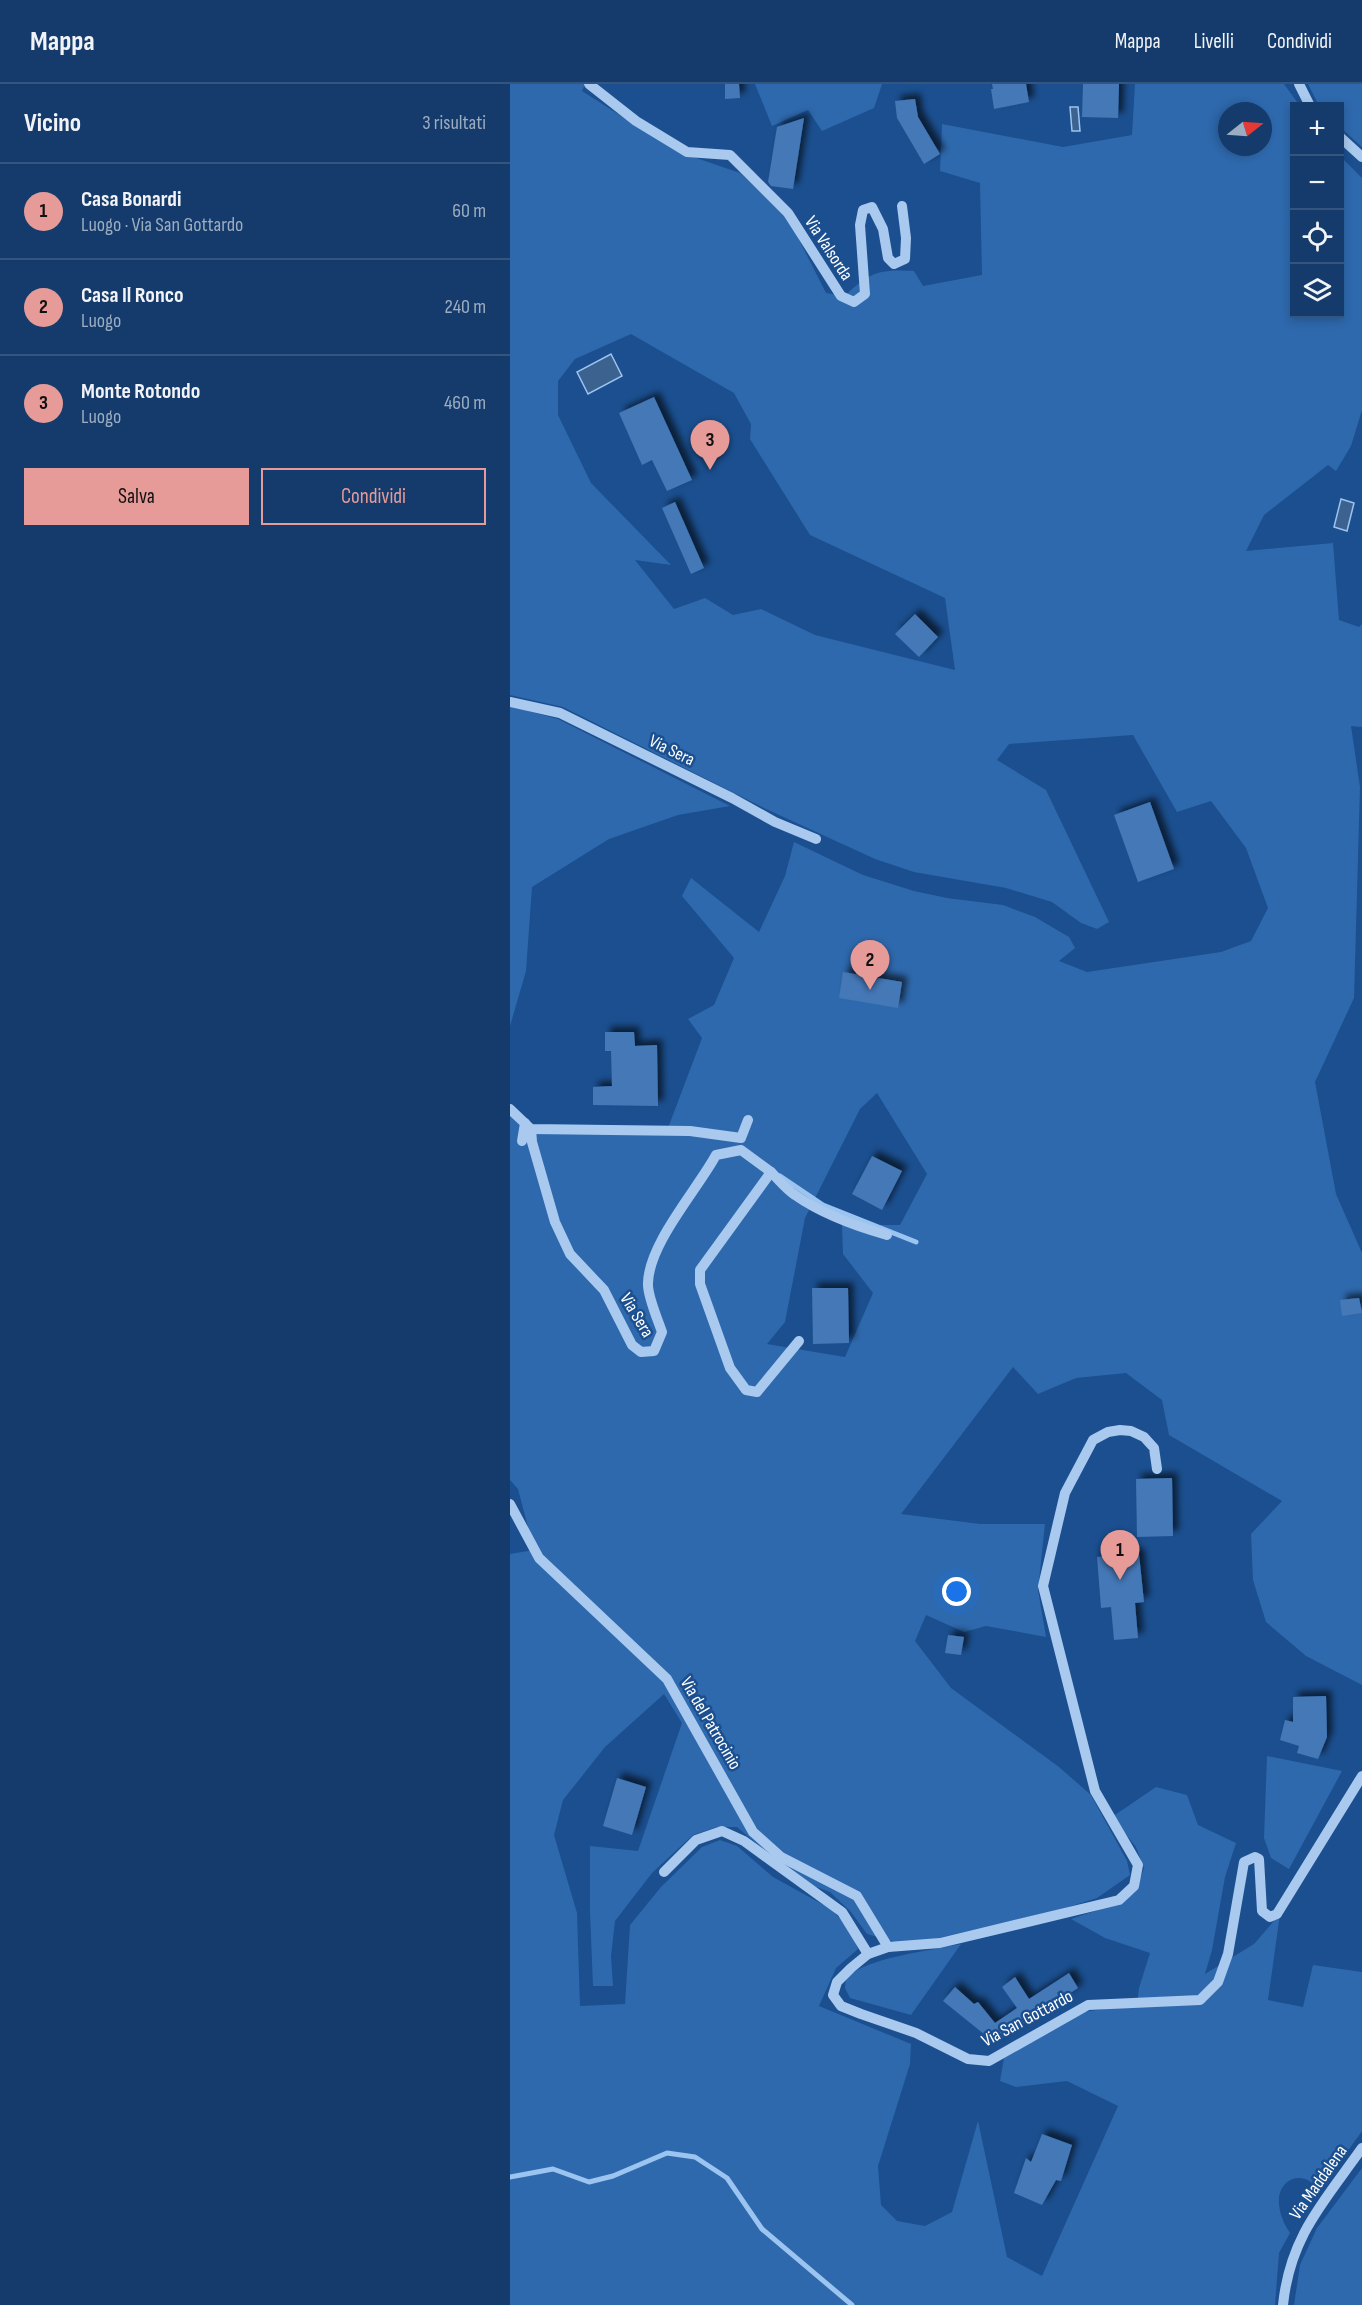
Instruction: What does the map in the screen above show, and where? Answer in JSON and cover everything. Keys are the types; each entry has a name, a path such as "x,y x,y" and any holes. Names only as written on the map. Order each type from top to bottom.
{"street":[{"name":"Via Valsorda","path":"589,84 636,121 687,152 730,155 788,213 841,296 854,302 865,294 860,225 863,210 872,207 883,229 888,258 894,264 904,259 906,238 902,206"},
{"path":"1299,84 1308,102"},
{"path":"1344,141 1362,157"},
{"name":"Via Sera","path":"510,702 560,713 732,798 775,822 816,838"},
{"path":"510,1108 528,1126 690,1131 741,1138 748,1120"},
{"path":"522,1141 528,1126"},
{"name":"Via Sera","path":"528,1126 555,1222 570,1254 604,1290 632,1345 641,1352 654,1351 662,1332 647,1283 655,1254 716,1155 741,1150 771,1172 795,1195 854,1225 887,1235"},
{"path":"771,1172 700,1270 700,1284 730,1368 746,1390 757,1392 799,1341"},
{"name":"Via San Gottardo","path":"1158,1469 1154,1448 1144,1437 1131,1431 1108,1432 1093,1440 1065,1493 1043,1586 1095,1791 1138,1865 1134,1886 1119,1900 940,1943 888,1947 868,1954 837,1982 832,1995 841,2006 916,2033 968,2059 989,2061 1088,2005 1200,2000 1218,1982 1228,1954 1244,1862 1250,1858 1259,1859 1262,1911 1270,1917 1277,1914 1362,1776"},
{"name":"Via del Patrocinio","path":"510,1504 539,1558 667,1679 753,1832 781,1857 857,1896 888,1947"},
{"path":"664,1872 696,1840 722,1831 744,1842 842,1912 868,1954"},
{"name":"Via Maddalena","path":"1284,2305 1285,2288 1296,2247 1305,2229 1362,2148"}],"shaded area":[{"path":"510,84 585,84 582,91 676,151 740,173 788,218 826,293 845,296 868,277 884,272 914,271 923,286 982,275 980,183 940,171 942,124 1063,147 1132,135 1135,84 1284,84 1297,102 1290,102 1290,318 1344,318 1344,160 1362,178 1362,410 1351,446 1336,471 1328,465 1264,515 1246,551 1333,543 1339,620 1359,627 1362,624 1362,727 1351,726 1360,787 1354,998 1315,1082 1336,1194 1362,1253 1362,1685 1306,1656 1266,1622 1253,1580 1251,1534 1282,1501 1169,1435 1162,1400 1126,1373 1076,1378 1038,1394 1013,1367 901,1514 980,1524 1045,1524 1038,1590 1046,1637 986,1626 964,1632 926,1615 915,1641 951,1688 1059,1767 1091,1795 1127,1861 1130,1875 1097,1898 1062,1909 926,1941 896,1942 867,1934 851,1912 830,1892 800,1881 737,1827 717,1827 693,1835 652,1873 615,1921 611,1956 613,1986 593,1986 590,1846 638,1851 682,1723 664,1694 605,1747 563,1800 554,1835 577,1913 580,2006 625,2004 630,1925 661,1887 702,1847 720,1840 737,1846 773,1877 831,1909 850,1929 858,1949 836,1968 819,2006 911,2044 910,2064 878,2166 881,2205 897,2221 925,2226 952,2212 978,2121 1007,2257 1042,2276 1118,2106 1067,2081 1016,2087 1000,2081 1004,2058 1082,2012 1137,2005 1139,1988 1150,1953 1105,1938 1071,1919 1125,1901 1138,1886 1144,1868 1136,1847 1112,1817 1156,1787 1187,1795 1198,1825 1236,1843 1225,1877 1212,1950 1205,1974 1254,1944 1280,1914 1268,2000 1303,2007 1313,1965 1362,1972 1362,2131 1319,2191 1303,2178 1291,2180 1281,2189 1280,2211 1290,2233 1279,2253 1275,2305 510,2305 510,1554 534,1550 518,1489 510,1480 510,1112 524,1132 668,1128 702,1038 688,1019 714,1005 734,958 682,896 691,878 759,932 785,876 794,842 863,875 914,891 1003,905 1035,917 1069,937 1075,948 1059,961 1087,972 1221,952 1251,941 1268,908 1246,848 1211,801 1177,812 1133,735 1009,744 997,760 1046,790 1109,922 1097,929 1081,923 1052,902 1006,888 914,872 875,859 766,809 563,707 510,695","holes":["631,334 734,393 751,424 750,439 810,535 945,598 955,670 815,635 761,609 733,615 705,598 674,609 635,560 671,565 591,483 558,415 558,381 575,359","877,1093 927,1174 900,1225 842,1225 843,1254 873,1293 845,1357 767,1344 785,1322 805,1218 860,1109"]},
{"path":"755,84 882,84 874,108 822,131 808,110 772,126"},
{"path":"1308,84 1362,84 1362,147 1344,131 1344,102 1317,102"},
{"path":"1070,107 1078,107 1080,131 1072,131"},
{"path":"611,354 622,376 588,394 577,372"},
{"path":"1341,499 1354,503 1347,531 1334,527"},
{"path":"510,706 558,719 730,806 678,815 609,839 532,887 526,971 510,1026"},
{"path":"1267,1756 1342,1771 1289,1869 1271,1858 1264,1838"},
{"path":"961,1944 911,2015 850,1998 845,1988 846,1977 870,1964"},
{"path":"1362,2168 1362,2305 1294,2305 1300,2265 1317,2228"}],"building":[{"path":"725,84 739,84 740,98 725,99"},
{"path":"992,84 1026,84 1029,102 994,109"},
{"path":"1083,84 1119,84 1118,118 1082,117"},
{"path":"915,99 918,117 940,154 924,164 897,118 895,101"},
{"path":"804,118 793,189 771,186 768,182 777,127"},
{"path":"654,397 692,480 667,491 652,460 642,465 619,413"},
{"path":"675,502 704,568 691,574 662,508"},
{"path":"915,614 938,637 919,657 895,634"},
{"path":"1150,802 1174,869 1138,882 1114,815"},
{"path":"843,972 902,982 898,1008 839,998"},
{"path":"605,1032 634,1032 635,1046 657,1045 658,1106 593,1105 593,1087 612,1086 611,1051 605,1051"},
{"path":"872,1156 902,1171 882,1210 852,1194"},
{"path":"812,1288 848,1288 849,1343 813,1344"},
{"path":"1359,1298 1362,1313 1342,1316 1340,1300"},
{"path":"1172,1478 1173,1536 1137,1537 1136,1479"},
{"path":"1139,1554 1144,1602 1135,1603 1138,1638 1114,1640 1111,1607 1101,1608 1097,1557"},
{"path":"948,1635 964,1637 961,1655 945,1653"},
{"path":"1326,1696 1327,1737 1318,1759 1297,1753 1299,1746 1280,1740 1285,1720 1293,1722 1293,1697"},
{"path":"617,1778 646,1787 632,1835 603,1826"},
{"path":"1069,1973 1078,1988 995,2043 943,2001 955,1987 974,2004 978,2002 995,2023 1017,2008 1002,1987 1015,1977 1029,1999"},
{"path":"1042,2134 1072,2145 1061,2181 1056,2180 1042,2205 1014,2193 1026,2158 1031,2162"}],"waterway":[{"path":"780,1176 823,1205 916,1242"},
{"path":"510,2177 553,2169 589,2182 613,2176 667,2153 695,2157 727,2178 762,2229 852,2305"}],"place":[{"name":"Monte Rotondo","path":"710,470"},
{"name":"Casa Il Ronco","path":"870,990"},
{"name":"Casa Bonardi","path":"1120,1580"}]}
